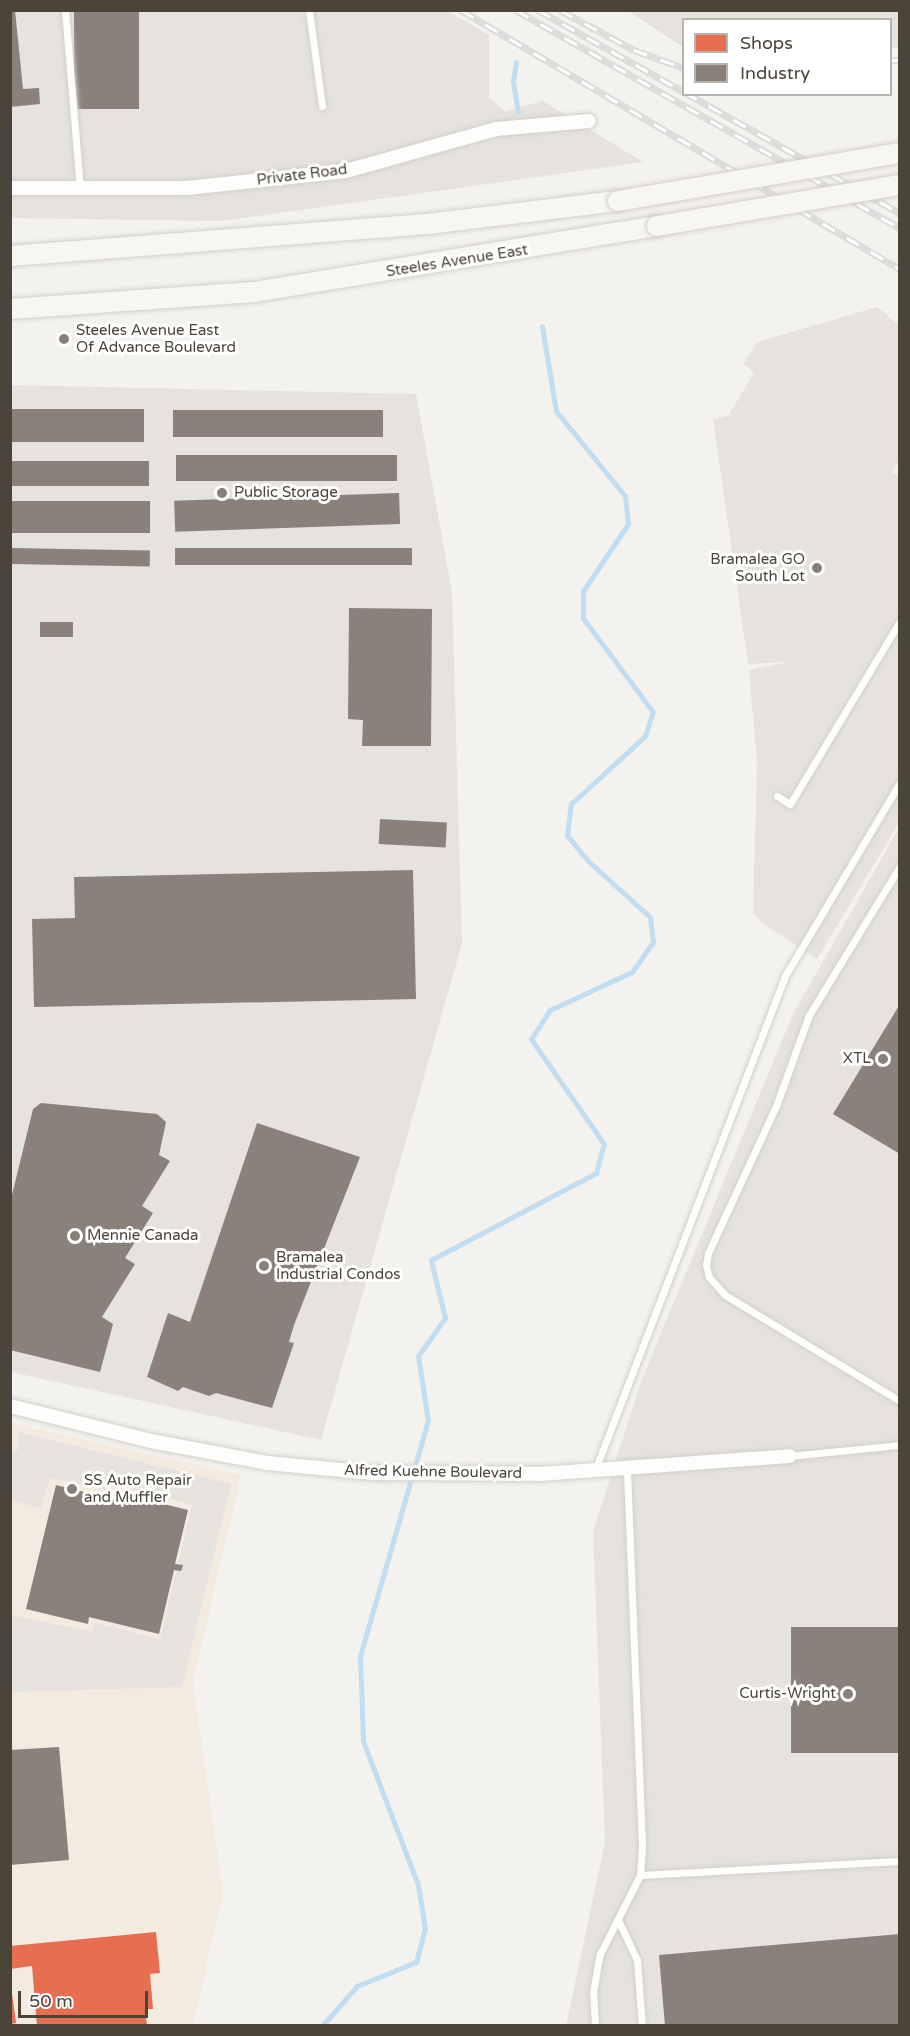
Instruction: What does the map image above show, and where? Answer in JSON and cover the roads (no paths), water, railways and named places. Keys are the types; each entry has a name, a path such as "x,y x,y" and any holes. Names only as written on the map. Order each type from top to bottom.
{"main road":[{"path":"10,256 427,224 618,201 900,153"},
{"name":"Steeles Avenue East","path":"10,309 254,292 900,185"}],"street":[{"name":"Private Road","path":"10,188 187,188 346,171 496,129 589,121"},
{"name":"Alfred Kuehne Boulevard","path":"10,1406 162,1443 267,1462 373,1473 449,1476 595,1470 789,1456"}],"lane":[{"path":"65,10 80,188"},
{"path":"309,10 322,106"},
{"path":"777,796 790,804 900,621"},
{"path":"595,1470 785,976 900,782"},
{"path":"900,866 809,1015 776,1106 708,1253 706,1265 709,1277 724,1295 900,1401"},
{"path":"789,1456 900,1445"},
{"path":"595,2025 593,1992 600,1954 640,1875 642,1845 627,1468"},
{"path":"640,1875 900,1860"},
{"path":"618,1920 637,1960 642,2025"}],"waterway":[{"path":"516,62 513,81 518,112"},
{"path":"322,2026 357,1986 416,1962 425,1929 418,1885 363,1741 360,1656 428,1421 418,1356 445,1318 431,1260 596,1173 604,1144 531,1039 550,1010 632,972 653,942 650,917 588,861 567,835 571,804 645,736 653,712 583,618 583,591 628,524 625,496 556,411 542,326"}],"railway":[{"path":"461,10 900,269"},
{"path":"516,10 900,228"},
{"path":"538,10 682,91"},
{"path":"560,10 634,50 682,67"},
{"path":"892,60 900,60"},
{"path":"691,96 900,213"}],"place":[{"name":"Steeles Avenue East Of Advance Boulevard","path":"64,339"},
{"name":"Public Storage","path":"222,493"},
{"name":"Bramalea GO South Lot","path":"817,568"},
{"name":"XTL","path":"883,1059"},
{"name":"Mennie Canada","path":"75,1236"},
{"name":"Bramalea Industrial Condos","path":"264,1266"},
{"name":"SS Auto Repair and Muffler","path":"72,1489"},
{"name":"Curtis-Wright","path":"848,1694"}]}
